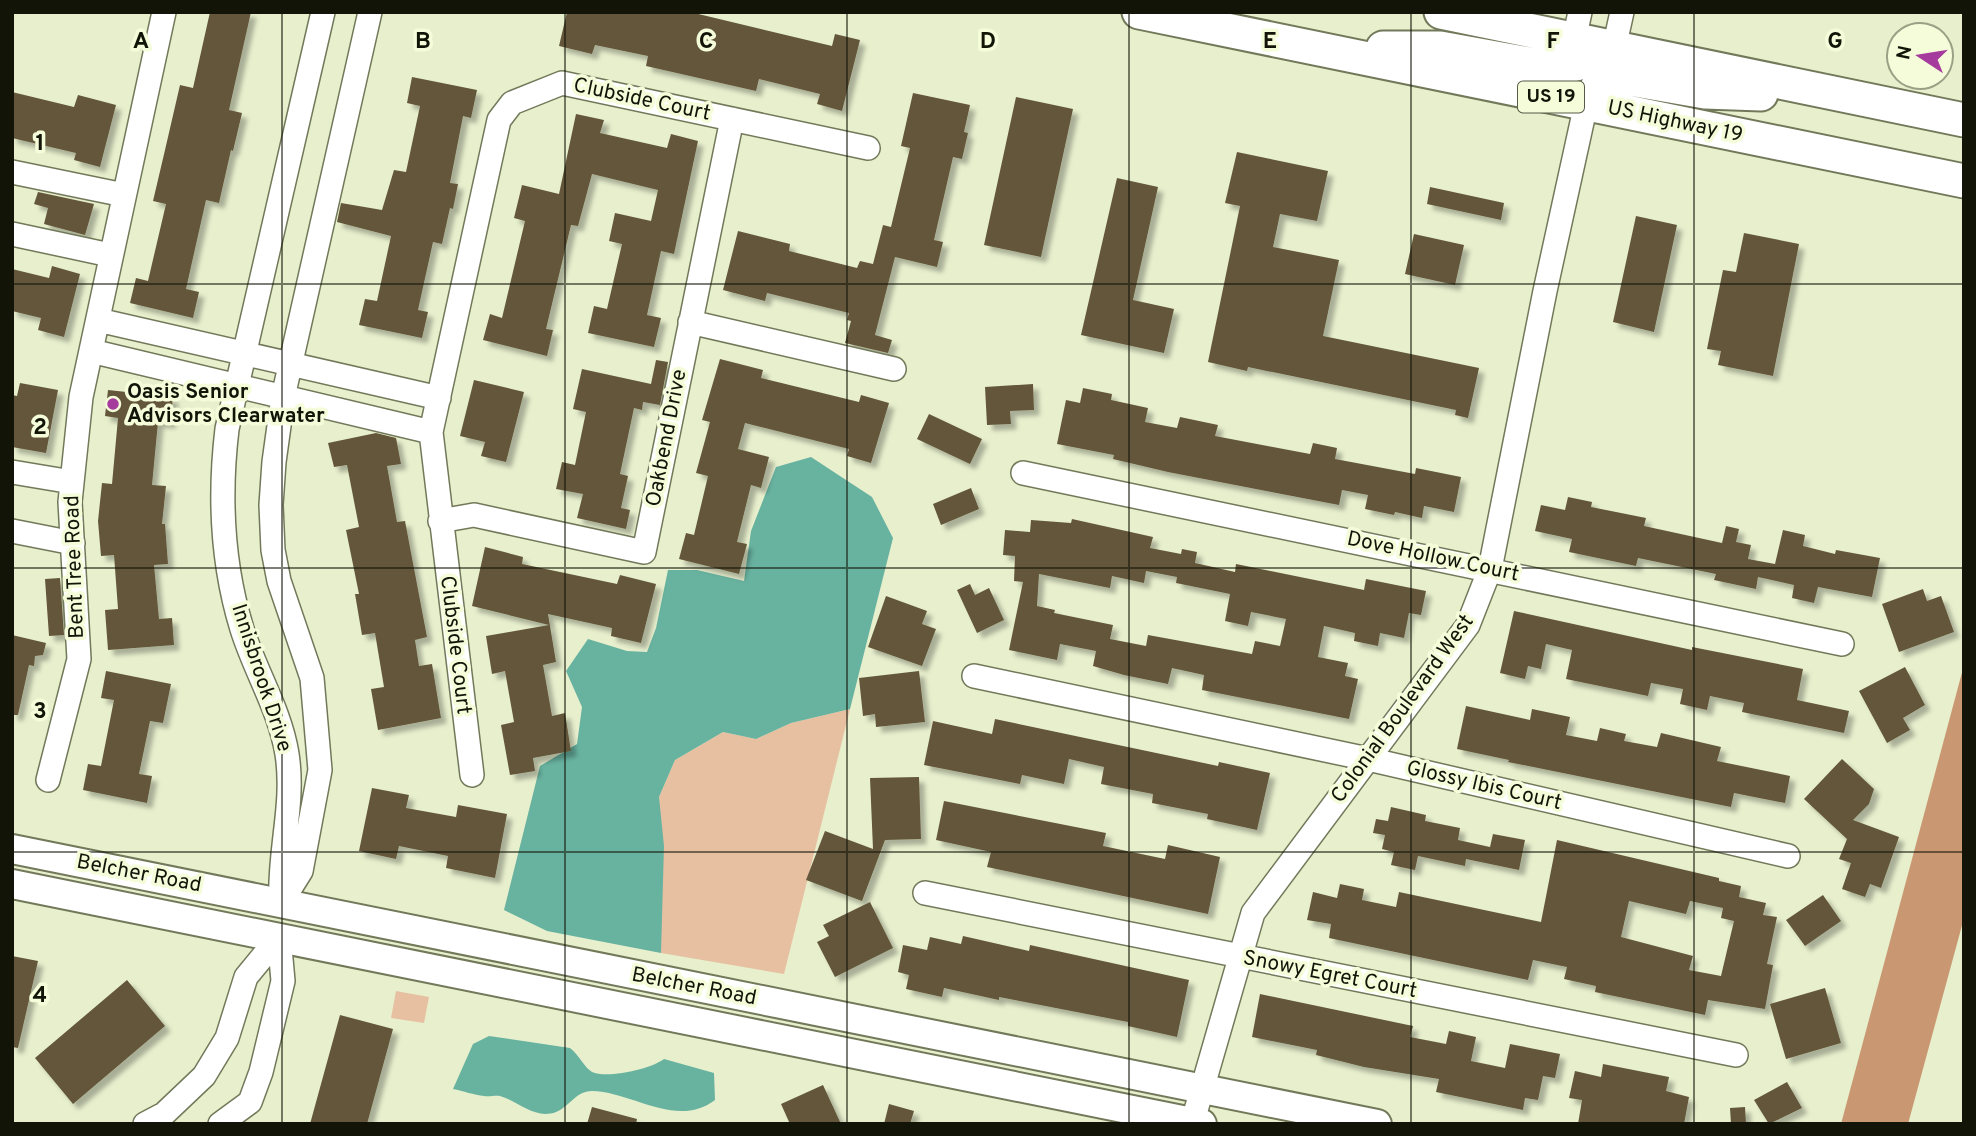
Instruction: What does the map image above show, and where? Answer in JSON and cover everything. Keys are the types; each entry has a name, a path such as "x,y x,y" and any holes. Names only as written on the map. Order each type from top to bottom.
{"highway":[{"name":"US Highway 19","path":"1139,12 1957,178"},
{"path":"1441,12 1577,26 1614,48 1964,120"},
{"path":"1318,49 1440,48 1546,67 1566,67 1590,60 1614,48"},
{"path":"1586,104 1597,88 1613,80 1630,79 1705,92 1864,99"}],"main road":[{"name":"Belcher Road","path":"12,849 1377,1124"},
{"name":"Belcher Road","path":"12,884 1195,1123"},
{"path":"139,909 157,902 176,900 241,911 265,910 281,903"},
{"path":"279,937 293,926 314,921 385,935 421,932"}],"street":[{"name":"Bent Tree Road","path":"48,780 79,659 72,482 81,397 164,12"},
{"name":"Innisbrook Drive","path":"281,903 279,867 290,792 287,753 276,711 242,629 230,579 223,527 222,472 227,429 323,12"},
{"name":"Innisbrook Drive","path":"281,903 301,870 320,769 312,678 279,581 273,550 271,505 274,462 283,397 370,12"},
{"path":"1614,48 1622,12"},
{"name":"Clubside Court","path":"472,775 431,432 499,120 512,103 562,83 868,149"},
{"name":"Colonial Boulevard West","path":"1195,1123 1202,1089 1253,913 1468,625 1490,569 1546,284 1586,104"},
{"name":"Oakbend Drive","path":"440,521 474,515 644,552 732,119"},
{"path":"12,172 124,195"},
{"path":"12,234 110,255"},
{"path":"98,320 439,398"},
{"path":"690,322 894,369"},
{"path":"149,365 157,333"},
{"path":"91,351 431,432"},
{"path":"12,472 72,482"},
{"name":"Dove Hollow Court","path":"1023,473 1842,643"},
{"path":"12,531 73,543"},
{"name":"Glossy Ibis Court","path":"974,676 1368,759 1788,856"},
{"name":"Snowy Egret Court","path":"925,892 1736,1055"},
{"path":"145,1124 164,1114 204,1076 227,1038 246,977 279,937"},
{"path":"220,1124 250,1102 261,1072 283,981 279,937"}],"shaded area":[{"path":"1964,665 1964,918 1908,1124 1841,1124"},
{"path":"850,709 784,974 661,953 659,797 675,760 723,732 756,739 791,723"},
{"path":"396,991 429,997 424,1023 391,1018"}],"water":[{"path":"811,457 872,497 893,538 850,709 791,723 756,739 723,732 675,760 659,797 664,846 661,953 547,931 504,910 540,766 577,744 582,707 566,671 588,639 627,651 647,652 656,628 668,570 697,570 744,581 751,531 776,467"},
{"path":"489,1036 570,1048 589,1070 599,1074 629,1072 664,1059 714,1073 715,1100 700,1108 670,1110 592,1091 577,1096 556,1112 541,1114 500,1096 453,1089 473,1044"}],"building":[{"path":"210,12 251,12 229,110 242,113 219,203 206,200 186,289 199,292 193,318 130,303 136,278 148,281 166,204 153,201 180,85 193,88"},
{"path":"567,12 690,12 832,46 835,34 860,40 842,111 817,104 820,94 759,79 756,91 646,66 648,56 595,45 592,54 559,46"},
{"path":"412,77 477,90 471,118 463,116 450,183 458,184 453,209 450,208 442,244 433,242 418,310 428,312 422,338 359,325 365,299 377,301 391,236 337,222 341,203 382,210 394,170 406,172 420,106 407,103"},
{"path":"12,92 74,107 78,95 116,105 100,167 74,160 76,153 12,138"},
{"path":"913,93 970,105 964,132 968,133 962,159 953,157 934,240 943,242 937,267 895,257 875,335 892,340 888,353 845,343 851,321 847,320 849,313 767,293 765,301 723,290 738,231 790,244 789,251 857,268 860,261 873,264 883,225 891,227 910,148 901,146"},
{"path":"1016,97 1073,109 1041,257 984,245"},
{"path":"576,114 604,120 600,133 667,148 671,134 698,141 674,254 661,251 647,315 661,318 654,347 588,333 594,306 607,309 622,244 609,241 615,213 651,221 658,190 592,174 578,226 571,225 546,329 553,330 547,356 483,340 490,314 502,318 525,221 514,218 522,185 559,194"},
{"path":"1237,152 1328,171 1317,221 1280,214 1273,247 1339,260 1323,336 1479,368 1468,418 1455,415 1456,410 1248,367 1247,371 1208,362 1240,206 1225,203"},
{"path":"1117,178 1158,187 1133,300 1174,309 1164,353 1081,335"},
{"path":"1430,187 1504,203 1501,220 1427,204"},
{"path":"38,192 94,204 85,235 44,224 48,208 34,204"},
{"path":"1636,216 1677,225 1654,332 1613,322"},
{"path":"1744,233 1799,244 1773,376 1718,365 1721,351 1707,349 1723,270 1736,272"},
{"path":"1414,234 1464,245 1455,285 1405,274"},
{"path":"52,266 80,274 64,337 38,330 41,318 12,311 12,269 49,278"},
{"path":"720,359 763,370 761,378 859,402 861,395 889,403 871,463 847,456 849,449 745,423 738,449 769,457 761,488 751,485 737,542 747,544 739,574 679,559 686,533 694,535 708,476 696,473 710,422 702,420"},
{"path":"656,360 668,362 660,405 643,402 642,410 634,408 620,474 628,476 621,508 630,510 626,529 577,518 583,494 556,489 562,462 575,465 586,412 573,409 582,369 651,384"},
{"path":"474,380 524,392 506,462 481,456 485,442 460,436"},
{"path":"20,383 58,390 46,453 12,447 12,395 17,396"},
{"path":"1033,384 1034,410 1010,411 1011,424 987,425 985,387"},
{"path":"1083,388 1112,394 1111,400 1148,408 1145,422 1177,428 1180,417 1218,425 1215,436 1310,454 1313,443 1337,448 1335,459 1415,474 1416,468 1461,477 1454,512 1424,506 1422,518 1395,512 1394,515 1365,509 1368,495 1342,490 1339,505 1168,472 1113,459 1114,455 1057,444 1066,400 1080,403"},
{"path":"108,390 173,397 170,423 158,422 152,485 166,486 162,524 165,524 168,564 154,565 159,619 172,618 174,645 108,650 105,610 118,609 114,555 101,556 98,521 102,483 112,484 118,418 105,416"},
{"path":"929,414 982,439 970,464 917,439"},
{"path":"376,433 396,438 401,464 387,466 397,522 405,521 427,637 415,640 419,666 432,664 441,718 378,730 371,689 384,687 375,633 362,635 355,594 359,594 346,530 359,527 347,465 334,467 328,443"},
{"path":"971,488 979,509 941,525 933,504"},
{"path":"1568,497 1592,502 1591,507 1646,518 1644,526 1722,543 1726,526 1739,529 1736,542 1751,545 1748,559 1775,564 1783,530 1805,535 1803,546 1835,554 1836,550 1880,558 1872,597 1818,587 1814,603 1792,598 1794,585 1758,577 1756,589 1714,580 1716,574 1638,558 1636,566 1569,552 1572,539 1535,531 1541,505 1565,510"},
{"path":"1072,519 1153,537 1150,548 1181,554 1182,549 1197,552 1195,563 1235,572 1236,564 1364,590 1366,579 1426,591 1421,615 1409,613 1404,638 1380,633 1378,646 1354,641 1355,633 1324,626 1318,657 1348,663 1345,676 1358,679 1349,719 1202,690 1204,675 1172,668 1168,684 1124,675 1093,666 1096,651 1060,644 1057,660 1009,650 1023,582 1014,581 1015,556 1003,555 1005,530 1030,532 1031,520 1071,523","holes":["1146,571 1177,577 1176,583 1230,594 1225,621 1248,626 1251,612 1286,619 1280,646 1255,641 1252,654 1148,635 1146,646 1110,639 1113,625 1054,613 1055,610 1037,606 1039,574 1110,588 1112,576 1144,583"]},
{"path":"485,547 523,557 522,564 617,584 620,575 656,584 641,643 611,636 612,628 548,614 556,662 543,665 552,716 565,713 571,751 533,758 535,771 510,775 501,725 514,722 505,671 492,674 486,636 549,625 472,606"},
{"path":"60,578 64,635 49,636 45,579"},
{"path":"970,584 975,595 989,588 1004,620 977,633 957,590"},
{"path":"1923,589 1927,601 1941,596 1954,632 1899,652 1882,604"},
{"path":"886,596 927,611 922,624 936,629 922,666 868,647"},
{"path":"1514,611 1692,650 1692,647 1803,669 1797,700 1849,711 1844,733 1742,712 1744,703 1710,696 1707,710 1680,704 1683,689 1651,683 1648,696 1566,679 1572,650 1546,644 1541,669 1528,666 1525,679 1500,673"},
{"path":"12,635 46,643 43,655 35,656 34,666 29,665 18,715 12,715"},
{"path":"1905,667 1925,705 1903,718 1910,730 1887,743 1859,691"},
{"path":"106,671 171,684 163,723 150,721 139,774 152,776 147,803 83,790 88,764 101,766 114,700 101,698"},
{"path":"919,671 925,722 876,727 875,714 863,716 859,678"},
{"path":"1466,706 1530,720 1532,709 1570,717 1566,735 1597,741 1600,728 1626,734 1624,741 1657,747 1661,733 1721,747 1717,761 1790,776 1785,803 1734,793 1731,807 1508,762 1509,760 1457,749"},
{"path":"995,719 1218,766 1219,762 1270,773 1257,830 1207,819 1208,814 1152,803 1153,794 1101,784 1104,767 1069,759 1064,784 1022,775 1020,784 924,765 933,721 992,734"},
{"path":"1842,759 1874,789 1869,804 1853,820 1899,837 1881,888 1870,884 1865,897 1842,889 1851,863 1839,859 1847,839 1804,799"},
{"path":"919,777 921,839 885,840 862,901 806,880 825,831 873,849 870,778"},
{"path":"372,788 409,795 406,808 456,817 458,805 507,814 495,878 446,868 448,856 399,846 396,859 359,851"},
{"path":"944,801 1106,833 1103,846 1165,859 1168,845 1220,857 1208,914 987,867 991,852 936,840"},
{"path":"1391,807 1426,815 1425,821 1460,828 1458,840 1490,847 1493,834 1525,840 1519,870 1466,859 1465,866 1418,856 1415,870 1391,865 1394,852 1382,849 1385,835 1373,833 1376,819 1388,821"},
{"path":"1557,840 1719,878 1719,881 1741,886 1739,897 1766,903 1763,915 1777,917 1767,964 1773,965 1765,1009 1708,1000 1705,1015 1595,992 1596,986 1564,979 1567,967 1533,960 1528,980 1329,938 1331,924 1307,920 1313,892 1337,898 1340,884 1364,889 1362,900 1396,907 1399,892 1541,922","holes":["1629,901 1686,914 1690,901 1723,908 1721,918 1734,921 1721,976 1689,970 1693,956 1621,937"]},
{"path":"1823,895 1841,921 1805,946 1786,920"},
{"path":"870,902 893,948 835,977 817,942 829,936 823,925"},
{"path":"963,936 1029,951 1030,945 1189,980 1177,1037 1128,1026 1128,1022 999,997 999,1000 944,988 942,997 906,989 909,975 898,972 903,945 927,950 930,937 961,944"},
{"path":"12,956 38,961 18,1048 12,1047"},
{"path":"127,980 165,1026 73,1104 35,1058"},
{"path":"1825,988 1841,1043 1786,1059 1770,1004"},
{"path":"1260,994 1413,1026 1410,1037 1446,1044 1449,1031 1476,1037 1471,1061 1505,1068 1510,1044 1560,1054 1555,1078 1543,1076 1538,1100 1525,1098 1523,1110 1436,1092 1439,1079 1364,1067 1316,1055 1317,1050 1252,1037"},
{"path":"340,1015 393,1029 367,1124 310,1124"},
{"path":"1603,1064 1669,1077 1666,1091 1689,1097 1684,1124 1578,1124 1582,1100 1569,1098 1575,1071 1601,1077"},
{"path":"1787,1082 1802,1108 1769,1124 1754,1100"},
{"path":"823,1085 841,1124 790,1124 781,1104"},
{"path":"889,1104 914,1111 910,1124 884,1124"},
{"path":"592,1107 637,1119 636,1124 587,1124"},
{"path":"1745,1107 1746,1124 1731,1124 1730,1108"}],"place":[{"name":"Oasis Senior Advisors Clearwater","path":"113,404"}]}
